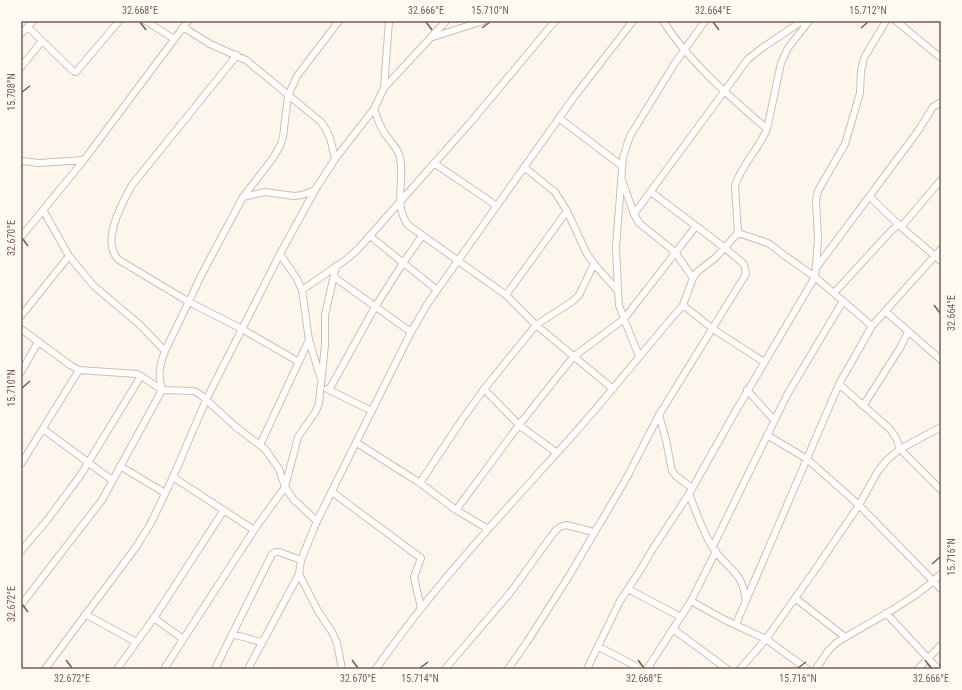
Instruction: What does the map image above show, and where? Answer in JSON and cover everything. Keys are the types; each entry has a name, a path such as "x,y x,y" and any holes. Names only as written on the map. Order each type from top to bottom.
{"street":[{"path":"21,34 33,21"},
{"path":"28,27 73,71 76,72 119,21"},
{"path":"146,21 174,39"},
{"path":"21,236 84,160 188,21"},
{"path":"21,605 102,500 130,446 162,390 158,376 165,351 243,197 273,158 280,146 283,137 288,96 293,83 299,72 339,21"},
{"path":"384,88 389,21"},
{"path":"45,669 145,534 173,477 206,400 280,254 315,190 335,159 374,109 384,88 432,38 446,21"},
{"path":"432,38 483,21"},
{"path":"302,290 347,259 370,236 400,204 470,123 555,21"},
{"path":"248,669 261,642 299,574 301,560 317,521 428,303 574,97 633,21"},
{"path":"663,21 684,50 724,92 767,129"},
{"path":"639,356 624,319 618,291 616,247 624,151 630,136 684,50 705,21"},
{"path":"634,214 748,59 802,21"},
{"path":"376,669 421,608 488,529 612,389 683,305 693,278 725,248 738,233 735,186 737,180 767,129 781,63 788,48 809,21"},
{"path":"587,669 620,601 689,494 747,390 815,277 818,230 816,200 818,191 845,144 860,93 861,71 864,58 886,21"},
{"path":"897,21 941,58"},
{"path":"183,27 210,44 246,60 321,122 327,129 331,138 335,159"},
{"path":"21,67 42,41"},
{"path":"236,56 132,185 124,199 110,238 111,249 114,257 189,302 242,329 299,362"},
{"path":"816,268 918,131 933,107 941,102"},
{"path":"374,109 378,122 384,133 397,149 400,157 400,204 403,218 408,225 506,295 536,325 612,389"},
{"path":"559,118 622,166"},
{"path":"21,161 39,163 84,160"},
{"path":"434,163 497,206"},
{"path":"524,167 555,192 567,211 587,254 618,291"},
{"path":"621,176 634,214 640,223 675,252 693,278"},
{"path":"834,293 890,231 900,226 941,180"},
{"path":"243,197 266,192 294,196 302,195 315,190"},
{"path":"508,669 528,642 626,479 660,415 746,274 744,264 651,192"},
{"path":"870,197 900,226 941,261"},
{"path":"43,210 68,256 94,286 140,325 165,351"},
{"path":"506,295 567,211"},
{"path":"456,510 519,425 573,357 624,319 696,226"},
{"path":"738,233 768,243 815,277 872,326"},
{"path":"370,236 437,290"},
{"path":"329,390 375,307 402,263 422,236"},
{"path":"736,624 839,384 872,326 941,249"},
{"path":"280,254 297,279 302,290 309,340 321,384 329,390 372,411"},
{"path":"21,316 68,256"},
{"path":"420,483 460,421 484,389 536,325 573,301 579,295 594,264"},
{"path":"164,669 254,530 285,487 298,437 316,411 319,403 325,345 324,315 336,266"},
{"path":"334,277 412,332"},
{"path":"647,669 691,601 774,420 787,395 843,301"},
{"path":"683,305 713,329 764,362"},
{"path":"885,310 941,360"},
{"path":"21,329 79,370 137,374 162,390 194,391 268,453 279,469 285,487 293,499 317,521"},
{"path":"863,406 900,348 908,332"},
{"path":"260,445 309,340"},
{"path":"21,372 38,342"},
{"path":"21,464 79,370"},
{"path":"21,551 48,519 89,462 141,376"},
{"path":"839,384 890,429 896,438 900,449 941,490"},
{"path":"484,389 519,425 556,453"},
{"path":"747,390 774,420"},
{"path":"660,415 672,471 676,476 692,488"},
{"path":"740,669 766,639 795,598 859,505 878,472 888,459 900,449 941,427"},
{"path":"44,429 112,480"},
{"path":"767,435 807,459 859,505 941,589"},
{"path":"357,443 420,483 456,510 488,529"},
{"path":"120,466 165,493"},
{"path":"173,477 254,530"},
{"path":"332,492 421,558 414,578 421,608"},
{"path":"689,494 704,531 714,549 737,573 744,590 746,601"},
{"path":"117,669 154,618 224,510"},
{"path":"445,669 510,593 555,531 566,525 594,532"},
{"path":"215,669 272,554 279,552 301,560"},
{"path":"299,574 318,611 332,632 337,643 342,669"},
{"path":"816,669 828,651 836,643 886,613 934,581 941,574"},
{"path":"628,590 681,617"},
{"path":"795,598 845,637"},
{"path":"691,601 766,639 807,669"},
{"path":"886,613 938,669"},
{"path":"86,614 136,642"},
{"path":"154,618 183,639"},
{"path":"673,630 727,669"},
{"path":"232,634 261,642"},
{"path":"918,669 941,645"},
{"path":"599,647 641,669"}]}
